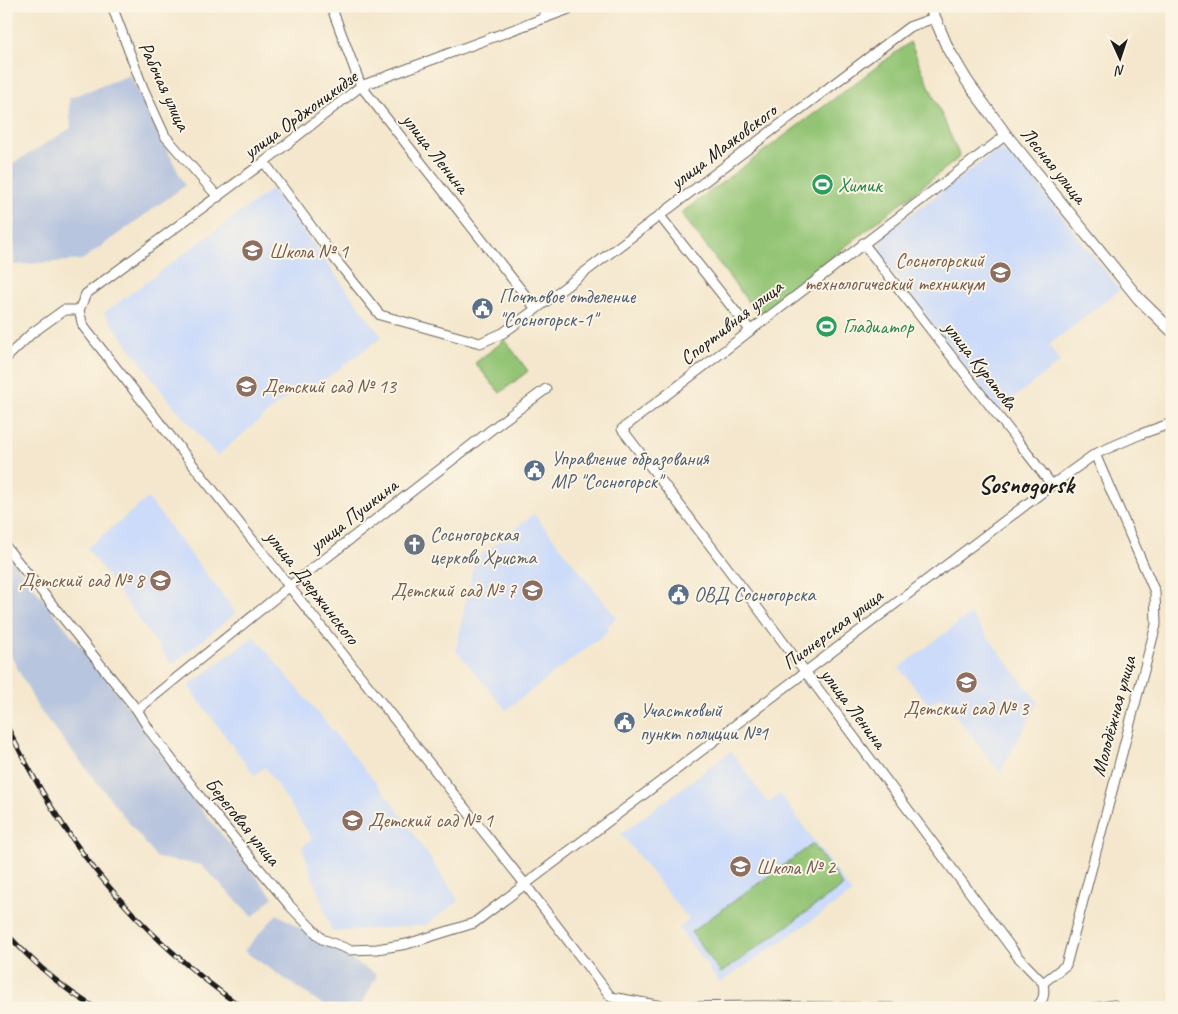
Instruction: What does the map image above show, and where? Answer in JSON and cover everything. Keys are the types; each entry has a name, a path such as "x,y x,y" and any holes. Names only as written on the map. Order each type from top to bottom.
{"main road":[{"name":"Лесная улица","path":"930,6 948,49 967,81 1006,135 1139,299 1172,331"}],"street":[{"name":"Рабочая улица","path":"112,6 143,88 164,136 218,197"},
{"name":"улица Ленина","path":"331,6 361,86 536,309"},
{"path":"542,6 546,18"},
{"name":"улица Орджоникидзе","path":"79,310 86,294 218,197 361,86 578,6"},
{"name":"улица Маяковского","path":"264,162 335,259 380,315 480,343 503,333 536,309 909,27 934,18"},
{"name":"Спортивная улица","path":"622,429 1006,135"},
{"path":"660,216 750,330"},
{"name":"улица Куратова","path":"863,243 1052,485"},
{"path":"6,358 32,333 64,310 79,310"},
{"name":"улица Дзержинского","path":"79,310 83,326 525,884 611,997 668,1007 892,1008"},
{"name":"улица Пушкина","path":"137,710 290,586 546,389"},
{"name":"Пионерская улица","path":"525,884 1095,454 1172,422"},
{"name":"улица Ленина","path":"622,429 1018,957 1043,983"},
{"name":"Молодёжная улица","path":"1043,983 1066,965 1156,625 1154,592 1095,454"},
{"name":"Береговая улица","path":"6,547 137,710 150,732 201,798 290,906 322,939 350,950 377,949 406,944 474,923 525,884"},
{"path":"1035,1008 1042,1001 1044,995 1043,983"},
{"path":"1093,1008 1114,1005"}],"shaded area":[{"path":"130,75 185,186 82,260 14,265 7,167 71,128 69,98"},
{"name":"Сосногорский технологический техникум","path":"998,150 1016,157 1120,290 1049,345 1060,362 998,410 879,253 883,235"},
{"name":"Школа № 1","path":"272,189 382,337 327,378 289,395 217,456 167,398 104,313"},
{"name":"Детский сад № 8","path":"148,498 236,613 172,665 87,548"},
{"name":"Детский сад № 7","path":"534,514 617,618 607,626 610,630 506,710 456,650 474,561"},
{"path":"6,552 127,706 191,797 273,897 253,917 201,865 157,858 38,708 6,646"},
{"name":"Детский сад № 3","path":"970,614 1038,702 1000,773 941,696 929,705 899,668"},
{"name":"Детский сад № 1","path":"254,636 392,802 459,901 426,925 332,932 302,847 312,838 265,767 254,775 188,686"},
{"name":"Школа № 2","path":"731,751 768,803 780,794 852,893 720,983 679,928 689,920 621,834"},
{"path":"277,914 377,975 360,1008 328,1008 244,951"}],"green space":[{"name":"Химик","path":"910,42 960,157 758,315 681,213"},
{"path":"505,340 528,371 500,393 475,363"},
{"path":"813,844 843,886 721,973 691,932"}],"railway":[{"path":"6,724 52,808 105,882 167,948 243,1008"},
{"path":"6,933 48,974 83,1001 96,1008"}],"place":[{"name":"Химик","path":"822,185"},
{"name":"Школа № 1","path":"253,251"},
{"name":"Сосногорский технологический техникум","path":"1000,272"},
{"name":"Почтовое отделение \"Сосногорск-1\"","path":"483,308"},
{"name":"Гладиатор","path":"827,326"},
{"name":"Детский сад № 13","path":"246,386"},
{"name":"Управление образования МР \"Сосногорск\"","path":"535,470"},
{"name":"Сосногорская церковь Христа","path":"414,545"},
{"name":"Детский сад № 8","path":"160,580"},
{"name":"Детский сад № 7","path":"532,590"},
{"name":"ОВД Сосногорска","path":"678,594"},
{"name":"Детский сад № 3","path":"966,682"},
{"name":"Участковый пункт полиции №1","path":"624,722"},
{"name":"Детский сад № 1","path":"352,820"},
{"name":"Школа № 2","path":"740,867"}],"district":[{"name":"Sosnogorsk","path":"1026,484"}]}
